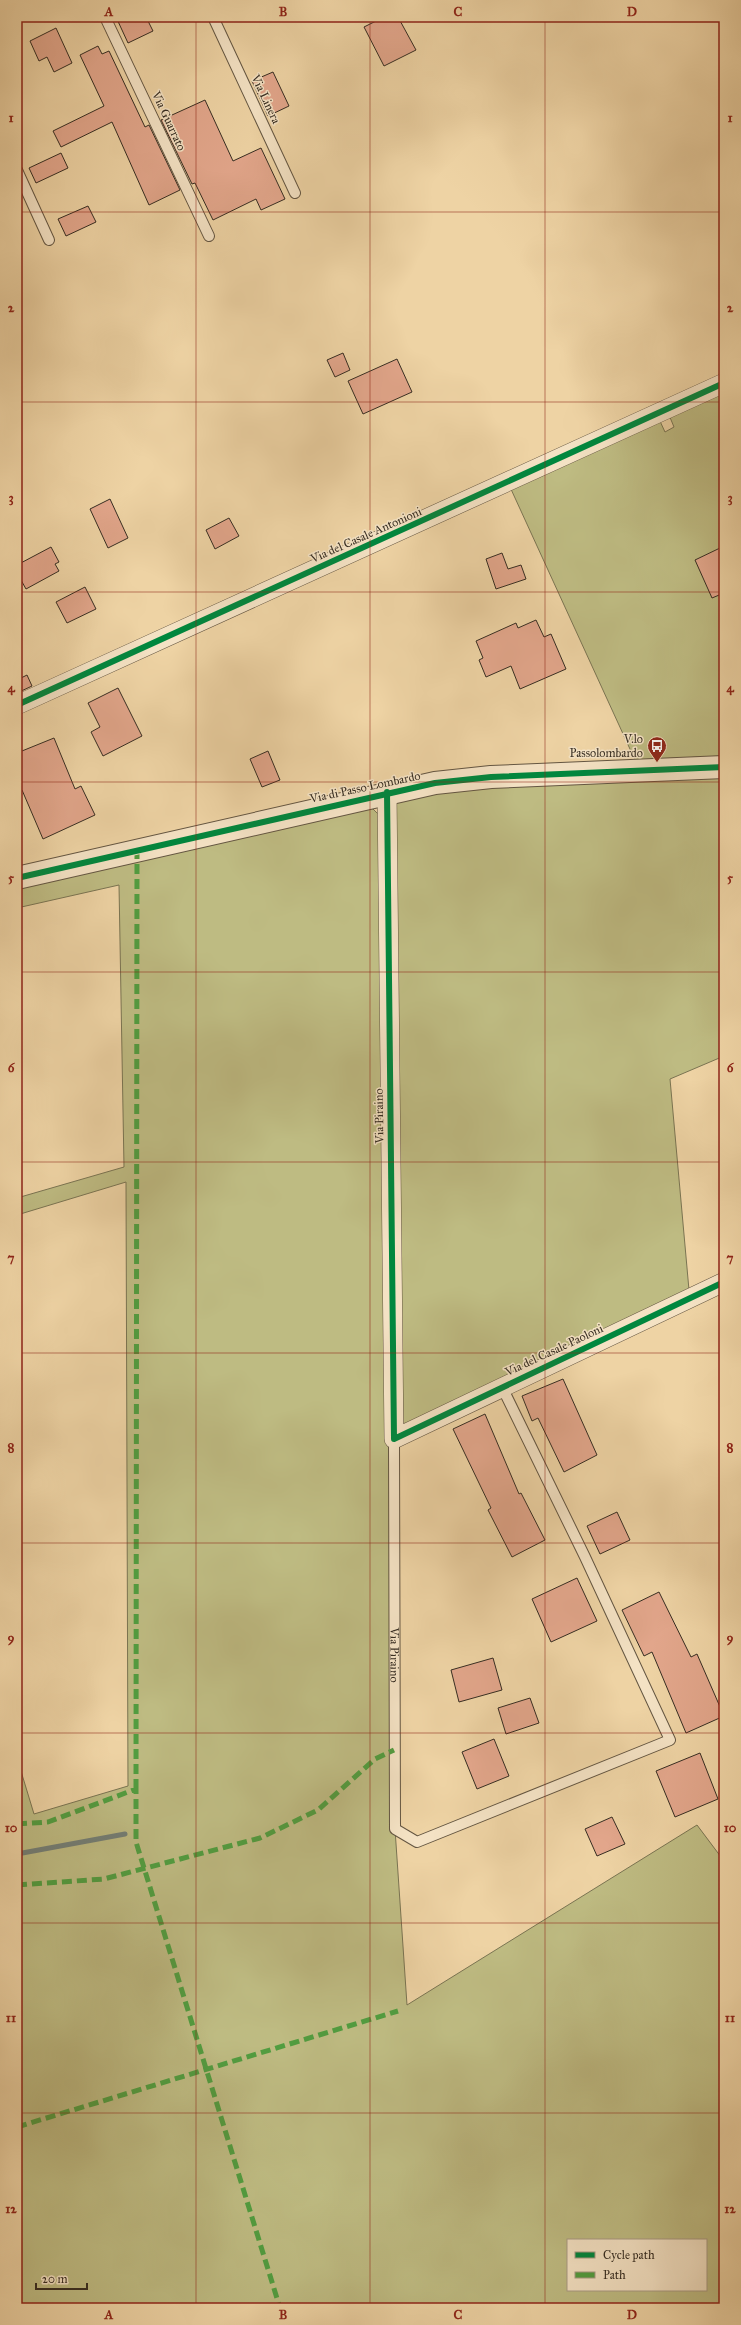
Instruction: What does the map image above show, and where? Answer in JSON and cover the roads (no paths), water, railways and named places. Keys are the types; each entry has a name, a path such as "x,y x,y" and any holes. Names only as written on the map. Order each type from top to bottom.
{"street":[{"name":"Via del Casale Antonioni","path":"17,705 724,383"},
{"name":"Via di Passo Lombardo","path":"17,878 387,792 435,783 491,777 724,767"},
{"name":"Via Piraino","path":"387,792 394,1439"},
{"name":"Via del Casale Paoloni","path":"394,1439 724,1282"}],"lane":[{"name":"Via Guarrato","path":"105,17 209,236"},
{"name":"Via Linera","path":"213,17 295,193"},
{"path":"17,170 49,240"},
{"name":"Via Piraino","path":"394,1439 395,1829 416,1842 670,1740 585,1557 502,1387"}],"waterway":[{"path":"17,1854 125,1834"}],"place":[{"name":"V.lo Passolombardo","path":"657,763"}]}
